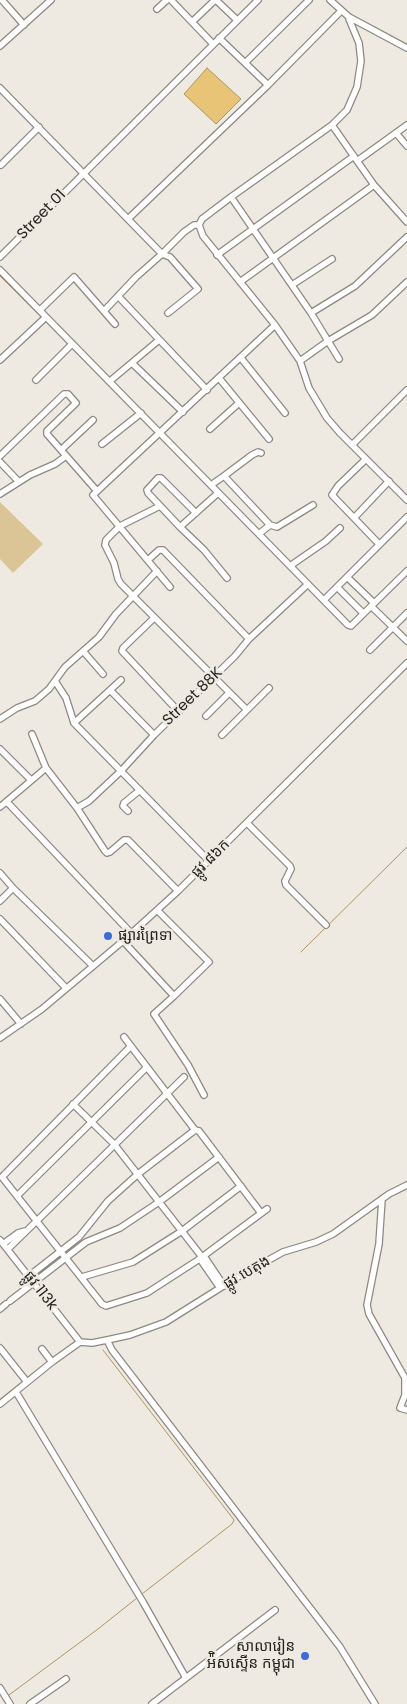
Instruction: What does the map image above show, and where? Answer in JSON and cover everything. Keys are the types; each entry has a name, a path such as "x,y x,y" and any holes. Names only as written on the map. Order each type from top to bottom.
{"street":[{"path":"2,0 24,25"},
{"path":"40,0 45,6"},
{"path":"1,43 52,0"},
{"path":"158,9 167,0"},
{"path":"171,0 213,44"},
{"path":"192,22 216,0 237,20"},
{"name":"Street 01","path":"0,257 258,0"},
{"path":"245,63 309,0"},
{"path":"330,0 349,17 407,48"},
{"path":"128,218 268,85 341,11"},
{"path":"104,311 184,232 199,224 202,219 231,197 342,116 351,103 359,79 361,50 349,17"},
{"path":"219,38 268,85"},
{"path":"0,88 162,254 170,257 198,289 168,313"},
{"path":"332,125 374,185 407,222"},
{"path":"217,255 356,158 407,125"},
{"path":"0,162 38,127"},
{"path":"396,133 407,146"},
{"path":"240,282 374,185"},
{"path":"231,197 311,313 339,359"},
{"path":"199,224 203,236 217,255 275,325 300,361 309,388 327,418 407,500"},
{"path":"311,313 356,286 407,237"},
{"path":"292,285 332,259"},
{"path":"0,270 40,310 44,319 70,346 110,381 139,414 161,433 348,625 351,626 407,571"},
{"path":"40,310 74,277 115,324"},
{"path":"300,361 328,341 372,315 407,282"},
{"path":"118,296 207,390"},
{"path":"0,360 44,319"},
{"path":"170,588 93,494 161,433 275,325"},
{"path":"110,381 159,340"},
{"path":"36,380 70,346"},
{"path":"241,358 285,413"},
{"path":"132,363 183,412"},
{"path":"219,378 269,439"},
{"path":"352,444 407,390"},
{"path":"0,456 66,393 76,403 46,432 97,490"},
{"path":"210,429 239,403"},
{"path":"102,444 139,414"},
{"path":"61,450 93,420"},
{"path":"211,485 252,455 258,452 261,453"},
{"path":"0,494 66,456"},
{"path":"366,458 333,492 333,497 379,544"},
{"path":"0,462 19,482"},
{"path":"224,476 270,525 277,527 313,505"},
{"path":"196,513 161,478 158,478 147,490 160,506 204,550 227,578"},
{"path":"354,518 389,481"},
{"path":"180,527 218,493"},
{"path":"160,506 120,526 106,540 105,545 114,562 121,584 247,710"},
{"path":"324,600 407,517"},
{"path":"260,533 270,525"},
{"path":"290,566 326,541 340,528"},
{"path":"148,560 159,550 163,550 249,639"},
{"path":"0,718 17,708 35,701 55,681 65,667 99,637 133,595 157,571"},
{"path":"347,576 407,642"},
{"name":"Street 88K","path":"77,808 89,800 121,771 154,735 235,656 249,639 308,584"},
{"path":"337,587 363,614"},
{"path":"370,650 407,613"},
{"path":"154,618 122,651 179,712"},
{"path":"83,651 103,674"},
{"name":"ផ្លូវ ៨៦ក","path":"0,1038 42,1009 123,941 178,891 407,663"},
{"path":"74,723 121,680"},
{"path":"55,681 66,698 74,723 209,861"},
{"path":"222,735 269,688"},
{"path":"110,690 154,735"},
{"path":"206,716 229,693"},
{"path":"32,734 46,768 77,808 105,851 107,853 110,852 124,840 128,840 178,891"},
{"path":"0,748 31,780"},
{"path":"0,807 46,768"},
{"path":"128,810 123,806 124,803 140,790"},
{"path":"7,802 131,933"},
{"path":"247,823 290,866 291,869 285,882 286,885 326,925"},
{"path":"0,874 93,966"},
{"path":"0,901 13,888"},
{"path":"157,910 209,962 154,1014 188,1065 204,1095"},
{"path":"0,919 66,988"},
{"path":"123,941 174,996"},
{"path":"0,999 20,1024"},
{"path":"124,1036 166,1093 195,1130 199,1131 261,1213"},
{"path":"131,1046 2,1177 102,1304 106,1306 147,1292 202,1257 267,1209"},
{"path":"18,1195 147,1067"},
{"path":"4,1244 38,1221 184,1077"},
{"path":"74,1104 114,1144 202,1257 222,1287"},
{"path":"29,1276 80,1237 108,1201 138,1174 195,1130"},
{"path":"0,1309 86,1242 120,1228 159,1202 219,1157"},
{"name":"ផ្លូវ បេតុង","path":"80,1342 92,1344 130,1335 166,1322 283,1252 316,1242 332,1234 382,1199 407,1185"},
{"path":"82,1277 131,1262 182,1231 241,1186"},
{"path":"382,1199 379,1244 367,1305 369,1314 405,1378 405,1395 400,1408 407,1410"},
{"path":"88,1226 96,1237"},
{"name":"ផ្លូវ 113k","path":"4,1244 80,1342"},
{"path":"106,1340 340,1647 374,1704"},
{"path":"0,1404 80,1342"},
{"path":"0,1348 27,1382"},
{"path":"42,1350 52,1362"},
{"path":"16,1392 143,1602 186,1678"},
{"path":"152,1704 275,1610"},
{"path":"30,1704 66,1679"},
{"path":"0,1688 9,1703"}],"shaded area":[{"path":"207,68 241,99 216,124 184,94"},
{"path":"0,502 43,544 13,573 0,559"}],"waterway":[{"path":"0,276 42,318"},
{"path":"45,321 69,344"},
{"path":"71,347 137,414"},
{"path":"301,952 407,847"},
{"path":"103,1350 234,1520 232,1524 142,1594"},
{"path":"9,1695 137,1598"}],"place":[{"name":"ផ្សារព្រៃទា","path":"108,936"},
{"name":"សាលារៀន អ៉ិសស្ទើន កម្ពុជា","path":"305,1656"}]}
